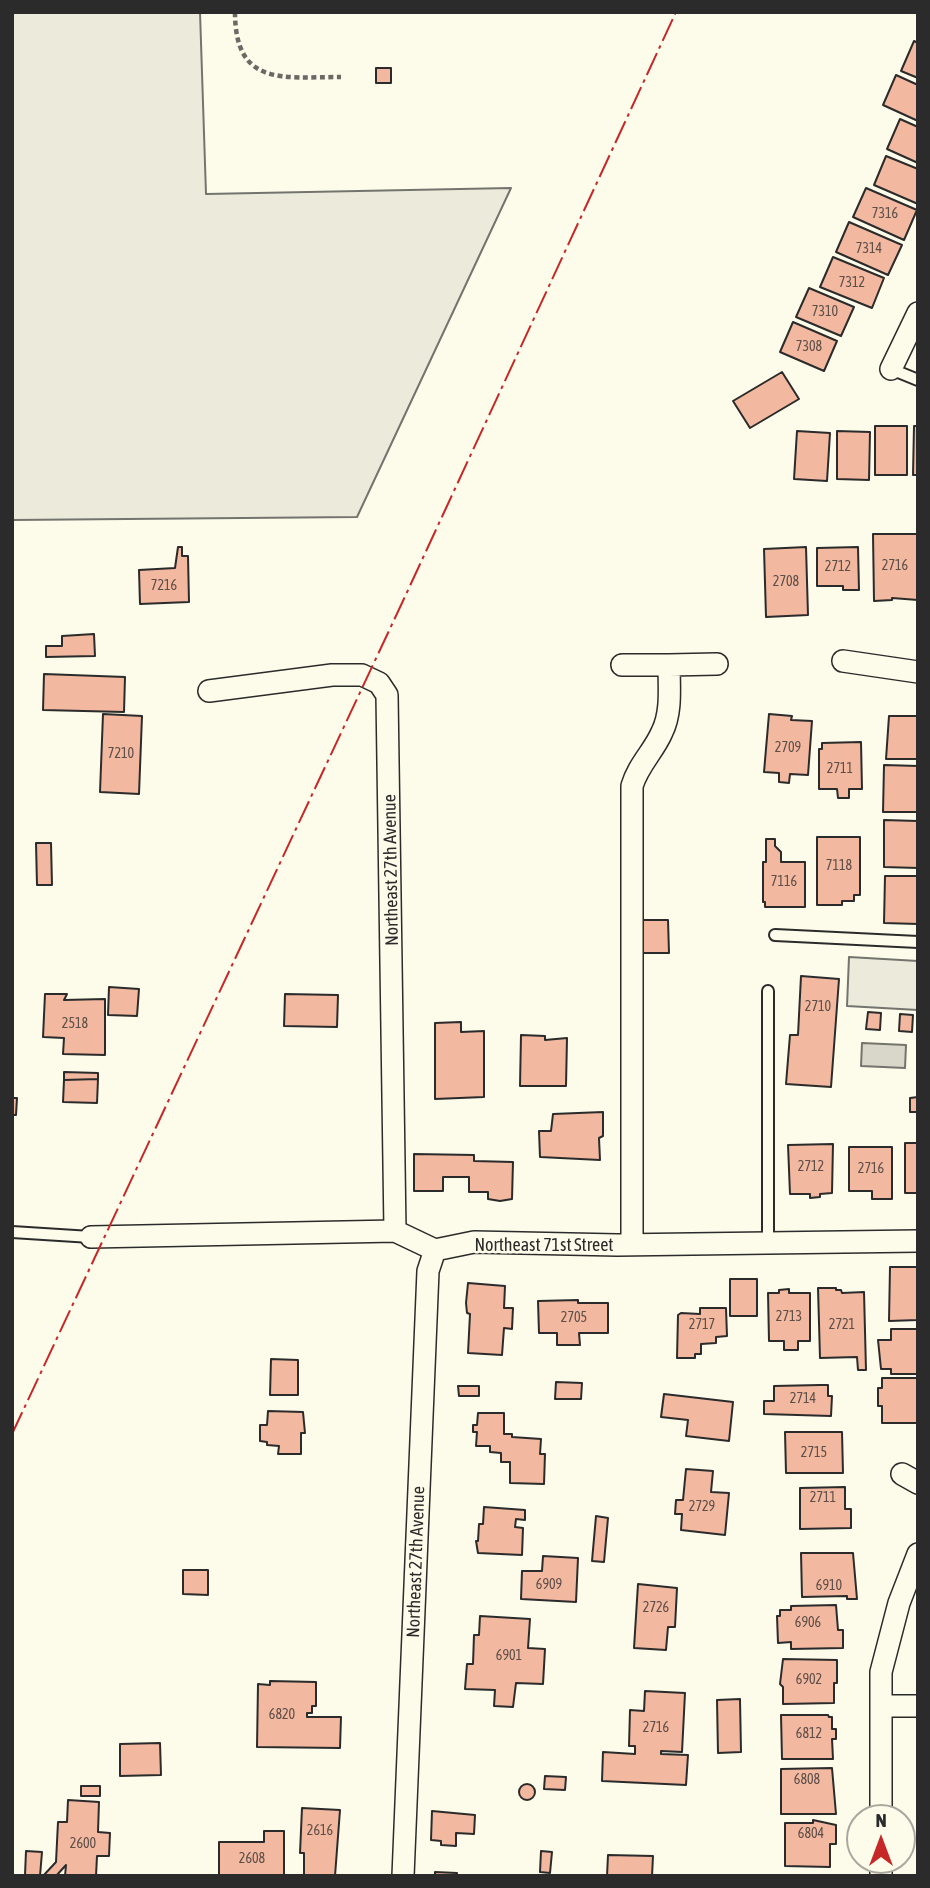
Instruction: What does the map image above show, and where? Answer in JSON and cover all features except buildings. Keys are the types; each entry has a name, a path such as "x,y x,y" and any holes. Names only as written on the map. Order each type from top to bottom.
{"street":[{"path":"891,369 918,313"},
{"path":"843,661 918,672"},
{"path":"622,665 717,664"},
{"path":"632,1245 631,799 636,773 662,734 666,721 669,665"},
{"name":"Northeast 27th Avenue","path":"209,691 331,675 362,675 379,683 387,695 395,1231"},
{"path":"91,1237 395,1231 435,1250"},
{"name":"Northeast 71st Street","path":"435,1250 474,1242 632,1245 918,1241"},
{"name":"Northeast 27th Avenue","path":"403,1876 428,1271 435,1250"},
{"path":"881,1804 881,1672 899,1603 918,1554"},
{"path":"881,1706 918,1706"}],"lane":[{"path":"891,369 918,380"},
{"path":"775,935 918,942"},
{"path":"768,991 768,1241"},
{"path":"12,1232 91,1237"}],"path":[{"path":"235,12 235,37 253,66 272,75 341,77"}],"shaded area":[{"path":"12,12 200,12 206,194 511,188 357,517 12,520"},
{"path":"849,957 918,961 918,1010 847,1006"},
{"path":"862,1043 906,1045 905,1068 861,1066"}],"power":[{"path":"12,1434 676,12"}]}
